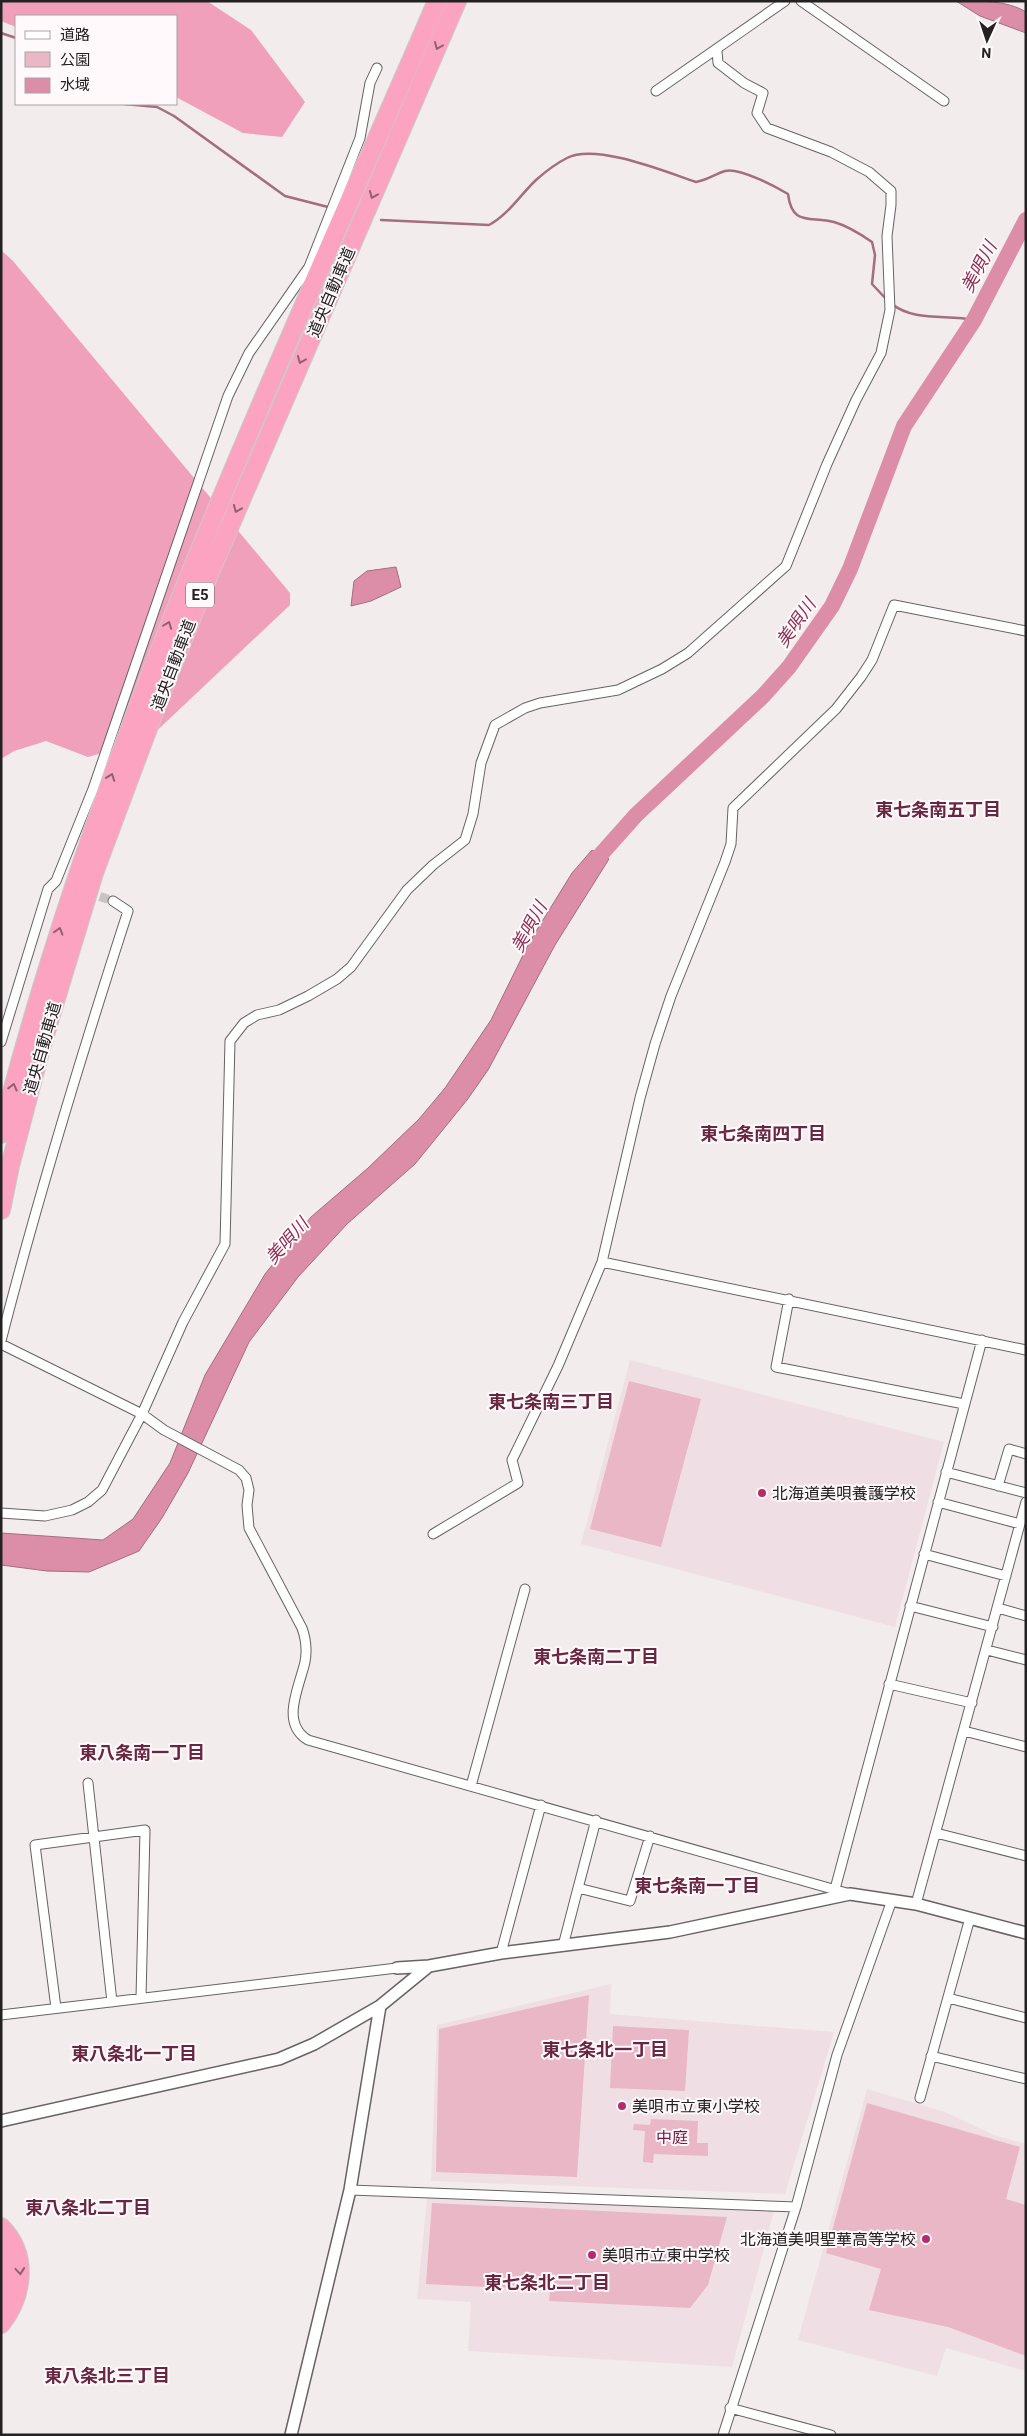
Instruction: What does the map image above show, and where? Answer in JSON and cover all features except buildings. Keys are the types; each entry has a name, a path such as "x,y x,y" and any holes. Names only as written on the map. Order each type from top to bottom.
{"highway":[{"name":"道央自動車道","path":"1,1134 24,1044 78,870 142,694 192,565 437,1"},
{"name":"道央自動車道","path":"1,1210 10,1166 41,1048 91,882 159,699 210,572 457,1"},
{"path":"1,2227 12,2244 19,2260 21,2277 11,2312 1,2324"},
{"path":"1,2251 6,2268 6,2279 1,2300"}],"street":[{"path":"656,91 717,51 785,1"},
{"path":"801,1 944,101"},
{"path":"1,1513 45,1516 72,1510 88,1502 102,1490 142,1414 183,1322 225,1244 230,1041 244,1023 257,1015 279,1010 308,996 344,973 351,967 407,890 465,840 473,814 481,763 495,725 511,715 540,703 618,690 662,670 688,653 786,566 831,456 856,400 881,353 890,310 887,236 891,191 869,172 831,152 767,128 757,113 763,93 744,83 718,62 717,51"},
{"path":"1,1042 48,889 56,881 93,789 228,396 249,353 309,267 360,138 370,83 377,68"},
{"path":"433,1534 518,1483 512,1460 558,1366 602,1262 640,1098 655,1044 671,996 731,844 733,808 836,709 861,678 872,660 894,606 1026,631"},
{"path":"56,881 67,885"},
{"path":"113,901 128,911 61,1121 30,1229 1,1342 142,1414 164,1430 239,1470 246,1478 249,1490 247,1511 249,1528 302,1628 306,1640 305,1661 294,1700 293,1724 298,1734 308,1740 596,1820 835,1888 850,1894 916,1904 1026,1932"},
{"path":"602,1262 789,1299 1026,1350"},
{"path":"789,1299 776,1367 964,1404"},
{"path":"835,1888 982,1340"},
{"path":"998,1486 1010,1449 1026,1454"},
{"path":"946,1472 1026,1493"},
{"path":"938,1502 1020,1524"},
{"path":"916,1904 1026,1502"},
{"path":"924,1554 1006,1576"},
{"path":"471,1786 525,1589"},
{"path":"910,1606 993,1627"},
{"path":"998,1608 1025,1614"},
{"path":"987,1650 1026,1660"},
{"path":"889,1684 972,1703"},
{"path":"964,1731 1026,1747"},
{"path":"88,1783 112,2002"},
{"path":"501,1954 542,1805"},
{"path":"562,1946 596,1820"},
{"path":"56,2008 35,1845 145,1830 141,1998"},
{"path":"936,1833 1026,1856"},
{"path":"578,1888 630,1901 650,1836"},
{"path":"1,2015 397,1968 429,1966 501,1954 670,1932 850,1894"},
{"path":"723,2435 730,2408 796,2207 837,2055 892,1900"},
{"path":"920,2098 970,1918"},
{"path":"1,2121 280,2059 314,2044 380,2006 429,1966"},
{"path":"948,1998 1026,2018"},
{"path":"291,2435 350,2190 380,2006"},
{"path":"931,2056 1026,2079"},
{"path":"350,2190 796,2207"},
{"path":"730,2408 831,2435"}],"shaded area":[{"path":"1,1 207,1 251,30 305,102 282,137 243,133 178,98 178,15 15,15 15,27 1,21"},
{"path":"1,250 13,261 290,593 290,605 147,740 88,757 46,741 14,751 1,759"},
{"name":"北海道美唄養護学校","path":"630,1360 944,1442 895,1627 581,1544"},
{"name":"美唄市立東小学校","path":"611,1984 610,2014 834,2032 785,2194 431,2181 437,2025"},
{"name":"北海道美唄聖華高等学校","path":"867,2089 945,2112 994,2135 1026,2144 1026,2371 946,2348 937,2376 798,2340"},
{"name":"美唄市立東中学校","path":"427,2198 774,2211 732,2367 468,2351 471,2302 417,2299"}],"green space":[{"path":"629,1381 701,1399 661,1547 590,1529"},
{"path":"589,1995 577,2177 436,2172 439,2029"},
{"path":"613,2026 689,2030 685,2091 610,2088"},
{"name":"北海道美唄聖華高等学校","path":"867,2103 1020,2147 1006,2199 1026,2205 1026,2356 948,2327 869,2310 881,2269 826,2253"},
{"name":"中庭","path":"651,2119 698,2121 697,2143 708,2143 708,2156 654,2154 653,2163 643,2162 645,2131 633,2130 634,2124 650,2125"},
{"path":"432,2203 727,2217 708,2285 690,2308 549,2301 550,2290 426,2284"}],"water":[{"path":"956,1 1001,3 1018,8 1026,12 1026,33 980,16"},
{"path":"396,567 401,587 371,601 351,606 354,581 367,571"},
{"path":"592,850 609,859 555,945 488,1070 467,1100 415,1164 347,1224 298,1277 249,1342 188,1473 162,1518 139,1551 89,1572 47,1571 1,1565 1,1533 103,1540 133,1519 170,1463 205,1375 265,1274 311,1217 368,1168 419,1119 445,1088 491,1020 530,941 572,873"}],"waterway":[{"path":"1,33 15,38"},
{"path":"135,105 157,107 174,116 285,196 328,207"},
{"path":"381,220 489,225 502,216 547,171 559,162 580,154 613,156 650,166 696,182 725,171 739,172 757,178 788,194 793,211 803,218 834,222 853,230 872,242 875,255 872,284 888,301"},
{"name":"美唄川","path":"587,870 636,815 763,696 789,667 832,606 850,569 904,426 974,320 1026,220"},
{"path":"892,304 910,313 974,320"}],"tunnel":[{"path":"87,892 113,901"}],"place":[{"name":"北海道美唄養護学校","path":"762,1493"},
{"name":"美唄市立東小学校","path":"622,2106"},
{"name":"北海道美唄聖華高等学校","path":"926,2239"},
{"name":"美唄市立東中学校","path":"592,2255"}],"district":[{"name":"東七条南五丁目","path":"938,810"},
{"name":"東七条南四丁目","path":"763,1134"},
{"name":"東七条南三丁目","path":"551,1402"},
{"name":"東七条南二丁目","path":"596,1657"},
{"name":"東八条南一丁目","path":"142,1753"},
{"name":"東七条南一丁目","path":"697,1886"},
{"name":"東七条北一丁目","path":"605,2050"},
{"name":"東八条北一丁目","path":"134,2054"},
{"name":"東八条北二丁目","path":"88,2208"},
{"name":"東七条北二丁目","path":"547,2283"},
{"name":"東八条北三丁目","path":"107,2376"}]}
